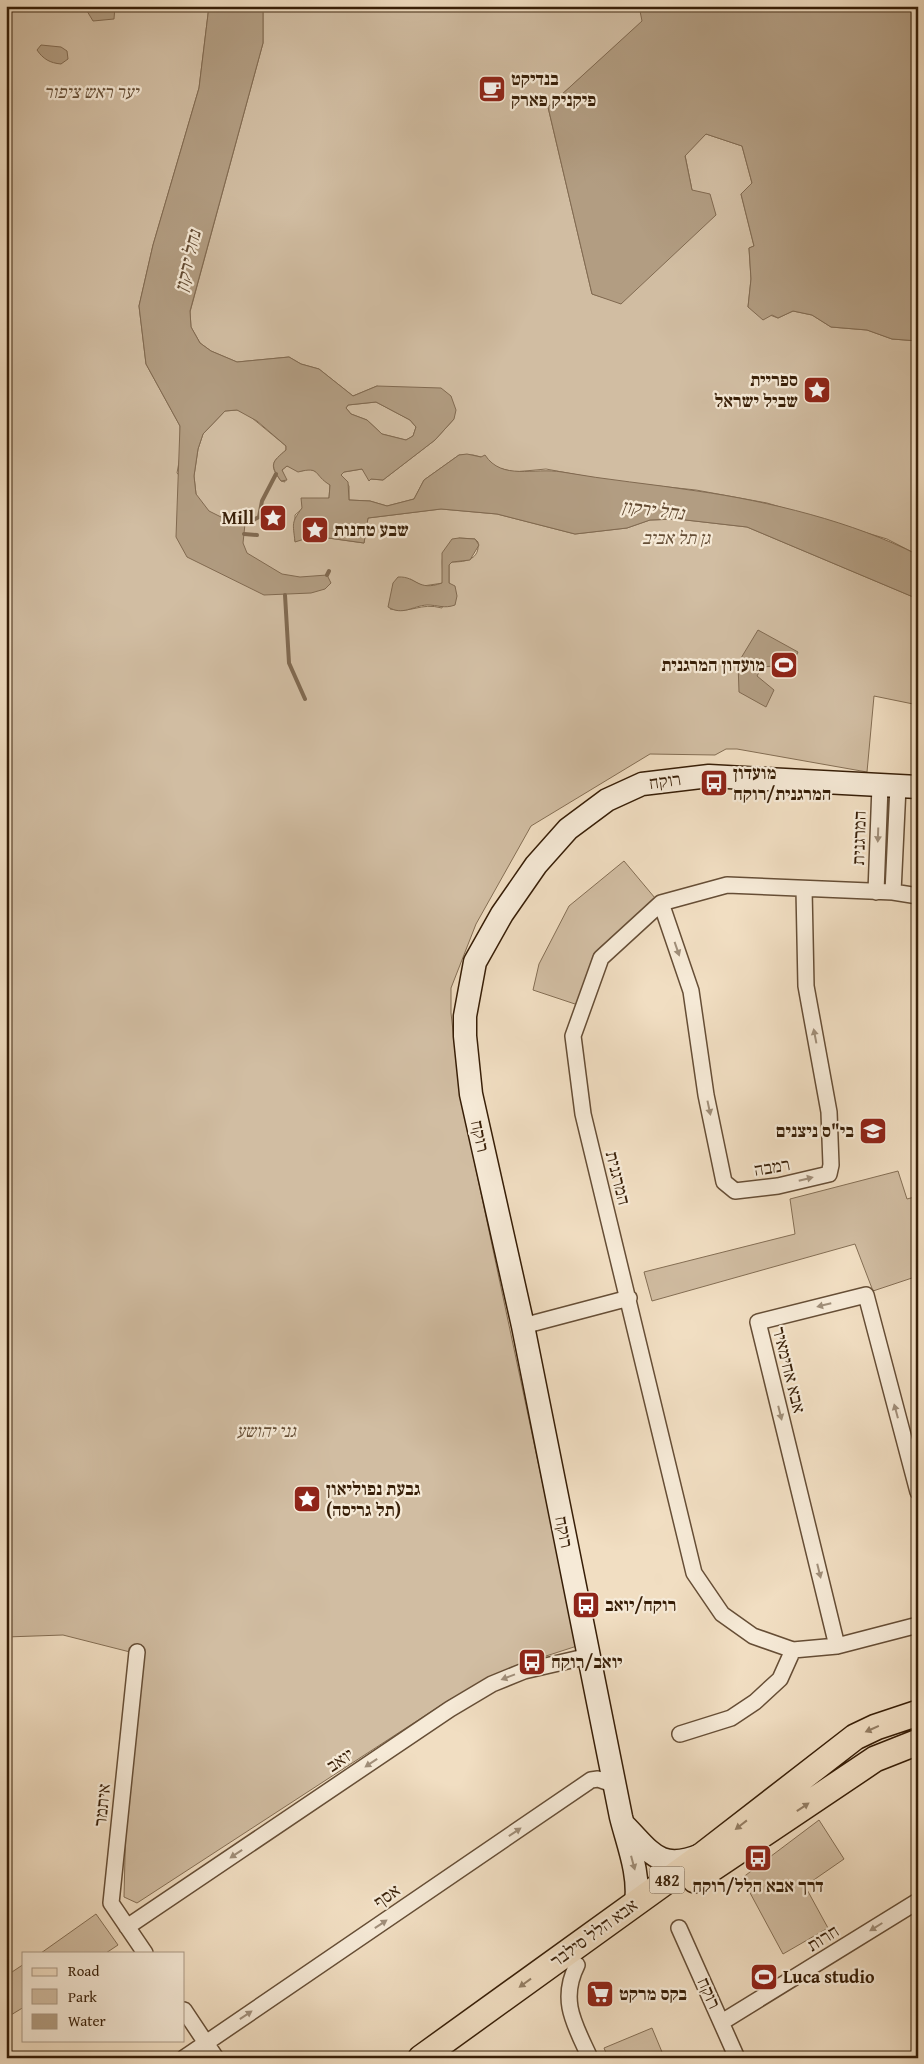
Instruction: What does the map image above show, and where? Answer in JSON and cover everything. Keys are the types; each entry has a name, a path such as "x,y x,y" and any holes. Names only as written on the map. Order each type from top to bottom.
{"main road":[{"name":"אבא הלל סילבר","path":"421,2058 704,1854 855,1737 876,1727 918,1713"},
{"name":"אבא הלל סילבר","path":"450,2058 658,1906 837,1784 875,1759 918,1742"}],"street":[{"name":"רוקח","path":"636,1903 637,1880 623,1824 523,1326 471,1094 465,1036 468,992 475,962 502,914 536,864 568,828 607,800 642,784 709,776 899,787"},
{"name":"המרגנית","path":"876,892 899,787"},
{"name":"המרגנית","path":"893,892 899,787"},
{"name":"המרגנית","path":"793,1650 753,1636 722,1614 694,1573 583,1114 573,1036 601,958 661,903 727,885 893,892 918,896"},
{"name":"רמבה","path":"661,903 691,991 706,1095 724,1182 735,1191 778,1186 829,1174 831,1165 829,1112 806,986 804,889"},
{"name":"אבא אחימאיר","path":"837,1646 758,1322 866,1295 918,1492"},
{"path":"523,1326 629,1298"},
{"path":"680,1734 731,1718 755,1702 780,1679 793,1650 837,1646 918,1625"},
{"name":"איתמר","path":"137,1652 111,1903 144,1952"},
{"name":"יואב","path":"127,1927 450,1709 492,1684 524,1671 589,1656"},
{"name":"אסף","path":"184,2058 591,1780 598,1779 615,1785"},
{"path":"623,1824 654,1857 665,1862 677,1863 704,1854"},
{"name":"חרות","path":"722,2022 918,1901"},
{"name":"רוקח","path":"679,1928 737,2058"},
{"path":"577,1965 570,1979 570,2011 590,2058"},
{"path":"185,2012 216,2058"}],"green space":[{"name":"גני יהושע","path":"6,6 209,6 199,88 153,245 139,306 146,364 180,426 181,451 177,473 196,494 194,476 198,449 203,434 225,411 237,410 246,413 286,446 286,450 275,461 273,467 281,481 285,482 282,470 287,466 302,471 307,468 315,471 330,485 329,498 303,508 295,515 295,541 314,536 364,543 368,518 441,509 497,514 575,534 627,528 650,520 677,519 747,527 918,599 918,705 874,696 867,772 737,749 726,749 715,755 650,754 531,826 476,924 451,988 451,1013 460,1094 577,1646 512,1667 449,1700 137,1903 124,1897 130,1652 63,1635 6,1637","holes":["459,538 475,539 478,542 475,556 467,560 452,562 449,565 449,583 442,608 428,606 404,610 390,609 410,579 423,586 443,583 442,562 444,552"]},
{"path":"263,6 639,6 643,21 548,107 592,294 621,303 692,190 685,155 706,134 742,146 752,183 741,194 754,246 749,248 751,279 748,307 778,318 793,311 812,315 831,327 867,330 892,339 918,341 918,555 887,539 767,503 696,490 611,481 546,469 514,472 495,467 481,457 473,455 459,455 424,480 414,499 387,506 370,501 349,500 349,486 341,475 344,472 362,469 371,479 383,480 435,440 454,419 377,386 353,396 319,369 301,364 289,357 237,362 211,351 200,343 191,327 190,312 263,43"},
{"path":"376,402 410,420 416,427 413,436 406,440 382,434 367,420 351,414 346,408 348,405"},
{"path":"624,861 655,898 594,953 578,1005 533,990 539,964 569,906"},
{"path":"898,1171 907,1199 918,1196 918,1276 873,1291 855,1244 652,1301 644,1272 795,1234 790,1199"},
{"path":"819,1820 844,1859 805,1886 828,1928 783,1954 742,1878"},
{"path":"96,1914 118,1945 108,1952 42,1952"},
{"path":"22,1965 22,2008 6,2018 6,1976"},
{"path":"652,2028 662,2052 647,2058 608,2058 604,2048"}],"water":[{"path":"84,6 115,6 114,19 93,21"},
{"name":"נחל ירקון","path":"209,6 263,6 263,43 190,311 191,327 200,343 211,351 237,362 289,357 301,364 319,369 353,396 377,386 441,388 451,396 456,410 454,419 435,440 383,480 371,479 369,481 362,469 344,472 341,475 348,482 349,500 370,501 387,506 414,499 424,480 459,455 467,454 481,457 485,455 500,468 509,470 562,472 724,495 810,514 866,532 918,555 918,599 747,527 677,519 650,520 627,528 575,534 497,514 441,509 368,518 364,543 314,536 295,542 294,524 302,508 301,498 329,498 330,485 314,471 305,470 298,472 287,466 282,470 287,480 281,481 275,471 274,464 286,450 286,446 257,421 237,410 225,411 203,434 198,449 194,476 196,494 209,511 223,518 245,524 243,543 247,553 282,574 300,577 327,575 331,583 325,589 311,593 264,595 187,557 176,537 180,426 146,364 139,306 153,245 199,88","holes":["376,402 410,420 416,427 413,436 406,440 382,434 367,420 351,414 346,408 348,405"]},
{"path":"639,6 918,6 918,341 892,339 867,330 831,327 812,315 793,311 778,318 772,315 763,320 748,307 751,279 749,248 754,246 741,194 752,183 742,146 706,134 685,156 692,190 710,194 716,215 621,304 592,294 548,107 642,21"},
{"path":"41,45 61,47 67,51 68,59 61,64 47,60 37,50"},
{"path":"452,539 475,539 479,545 470,560 452,562 449,565 449,583 455,586 457,596 455,605 444,607 427,605 403,611 393,610 388,607 393,583 398,577 404,577 427,586 442,583 442,553"},
{"path":"758,630 798,652 790,669 774,666 762,667 757,676 774,690 766,707 739,692 738,663"}],"waterway":[{"path":"245,524 259,517 262,501 276,474"},
{"path":"244,534 257,535"},
{"path":"327,575 329,571"},
{"path":"285,595 289,663 305,699"}],"place":[{"name":"בנדיקט פיקניק פארק","path":"492,89"},
{"name":"ספריית שביל ישראל","path":"817,390"},
{"name":"Mill","path":"273,518"},
{"name":"שבע טחנות","path":"315,530"},
{"name":"מועדון המרגנית","path":"784,665"},
{"name":"מועדון המרגנית/רוקח","path":"714,783"},
{"name":"בי\"ס ניצנים","path":"873,1131"},
{"name":"גבעת נפוליאון (תל גריסה)","path":"307,1499"},
{"name":"רוקח/יואב","path":"586,1605"},
{"name":"יואב/רוקח","path":"532,1662"},
{"name":"דרך אבא הלל/רוקח","path":"758,1858"},
{"name":"Luca studio","path":"764,1977"},
{"name":"בקס מרקט","path":"600,1994"}],"park label":[{"name":"יער ראש ציפור","path":"91,92"},
{"name":"גן תל אביב","path":"676,538"}]}
